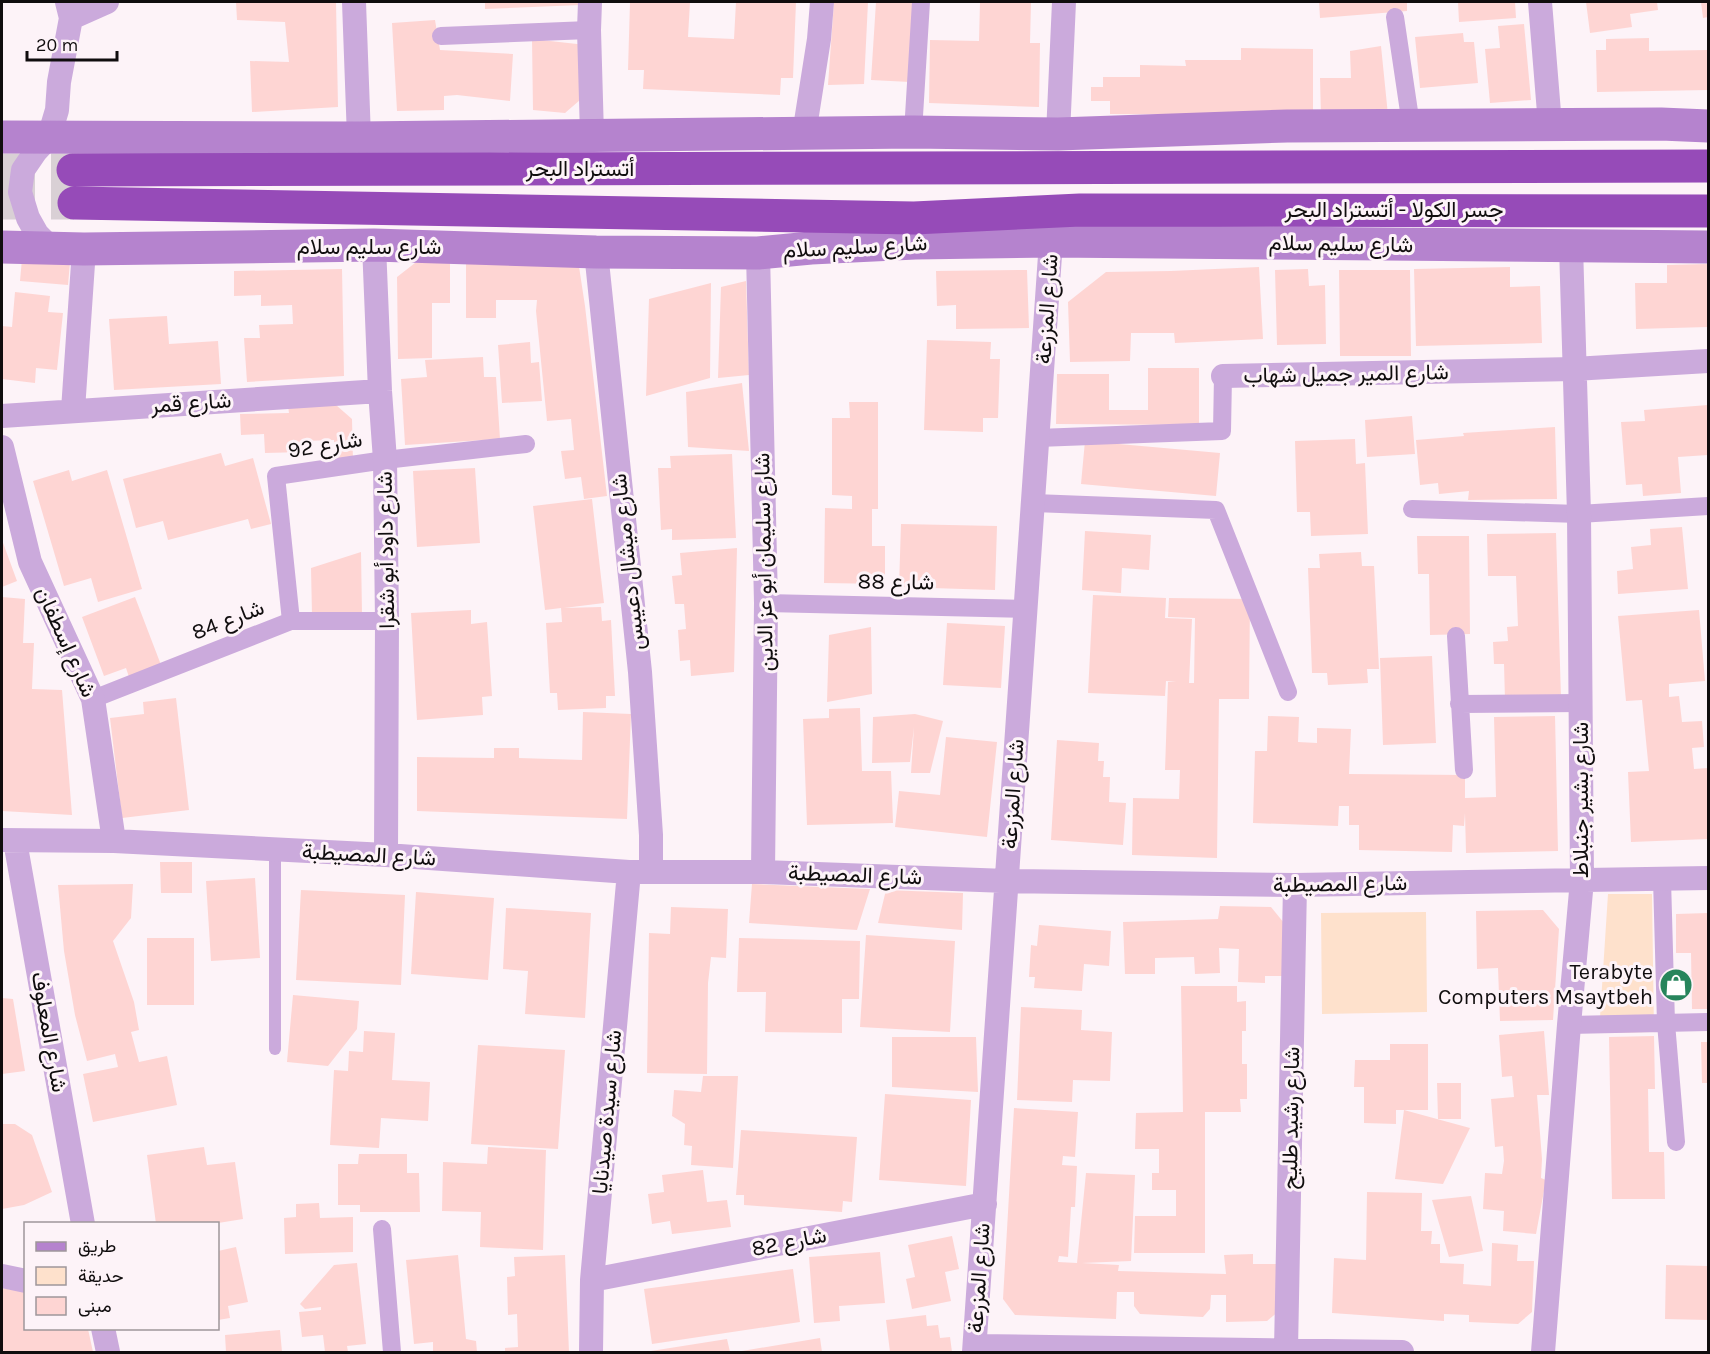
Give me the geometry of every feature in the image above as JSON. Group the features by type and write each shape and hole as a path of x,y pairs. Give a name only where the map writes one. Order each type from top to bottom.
{"highway":[{"name":"جسر الكولا - أتستراد البحر","path":"1087,168 1708,166"},
{"name":"أتستراد البحر","path":"73,170 1087,168"},
{"name":"أتستراد البحر","path":"74,203 915,230 1080,210"},
{"name":"جسر الكولا - أتستراد البحر","path":"1080,210 1708,211"}],"main road":[{"path":"1660,124 1684,133 1699,143 1708,166"},
{"path":"2,136 360,138 913,132 1058,134 1287,126 1660,124 1708,126"},
{"path":"1661,247 1678,241 1693,231 1704,217 1708,205"},
{"name":"شارع سليم سلام","path":"2,247 84,249 374,245 596,252 758,253 811,248 915,230 1051,241 1708,247"}],"street":[{"path":"52,249 37,234 28,218 20,192 21,180 26,164 49,137 57,110 69,10 107,2"},
{"path":"354,2 360,138"},
{"path":"590,2 592,135"},
{"path":"804,134 819,39 822,2"},
{"path":"913,132 921,2"},
{"path":"1058,134 1064,2"},
{"path":"1540,2 1550,125"},
{"path":"1395,17 1411,125"},
{"path":"441,36 589,30"},
{"name":"شارع المزرعة","path":"974,1349 1051,241"},
{"name":"شارع داود أبو شقرا","path":"374,245 385,460 386,855"},
{"name":"شارع بشير جنبلاط","path":"1543,1353 1582,880 1579,514 1571,246"},
{"path":"73,410 84,249"},
{"name":"شارع ميشال دعيبس","path":"596,252 640,672 651,835 640,872"},
{"name":"شارع سليمان أبو عز الدين","path":"758,253 766,603 763,872"},
{"name":"شارع المير جميل شهاب","path":"1038,438 1222,431 1222,376 1574,369 1708,361"},
{"name":"شارع قمر","path":"2,416 380,391"},
{"name":"شارع 92","path":"291,621 276,476 385,460 526,444"},
{"name":"شارع إسطفان","path":"2,447 30,562 93,699 114,841"},
{"path":"1034,503 1216,510 1288,692"},
{"path":"1412,509 1579,514 1708,506"},
{"name":"شارع 88","path":"766,603 1026,609"},
{"name":"شارع 84","path":"93,699 291,621 387,621"},
{"path":"1456,636 1464,770"},
{"path":"1459,704 1580,703"},
{"name":"شارع المصيطبة","path":"8,840 114,841 275,849 640,872 763,872 1007,881 1295,885 1708,878"},
{"name":"شارع المعلوف","path":"8,840 83,1222"},
{"name":"شارع سيدة صيدنايا","path":"591,1353 592,1280 640,872"},
{"path":"1662,879 1665,1023 1676,1142"},
{"name":"شارع رشيد طليح","path":"1286,1350 1295,885"},
{"path":"1569,1024 1708,1022"},
{"name":"شارع 82","path":"592,1280 985,1204"},
{"path":"382,1229 392,1353"},
{"path":"2,1276 24,1281"},
{"path":"103,1330 108,1353"},
{"path":"974,1349 1286,1350 1402,1353"}],"lane":[{"path":"275,849 275,1049"}],"green space":[{"path":"1608,894 1652,894 1654,1032 1599,1033"},
{"path":"1426,912 1427,1012 1322,1014 1321,913"}],"building":[{"path":"236,2 336,2 338,107 252,112 250,61 289,62 285,22 237,20"},
{"path":"485,2 581,2 581,5 485,9"},
{"path":"630,2 690,2 688,37 734,39 736,2 796,2 793,78 781,78 780,95 643,89 644,70 628,70"},
{"path":"834,2 868,2 864,84 828,85"},
{"path":"876,2 915,2 910,82 871,80"},
{"path":"980,2 1031,2 1030,43 1040,43 1039,107 929,103 930,40 979,41"},
{"path":"1319,2 1407,2 1407,11 1320,18"},
{"path":"1458,2 1515,2 1516,18 1459,22"},
{"path":"1586,2 1657,2 1658,10 1630,14 1632,27 1590,33"},
{"path":"1701,2 1708,2 1708,17 1703,18"},
{"path":"435,20 440,50 513,54 510,101 457,95 444,96 444,110 397,111 392,23"},
{"path":"1524,24 1531,100 1490,103 1485,49 1500,48 1498,26"},
{"path":"1463,33 1464,42 1474,42 1478,83 1420,88 1415,37"},
{"path":"1649,38 1649,51 1708,50 1708,90 1597,92 1596,50 1606,50 1606,39"},
{"path":"532,39 586,45 580,100 565,113 533,110"},
{"path":"1381,46 1388,115 1321,116 1320,78 1351,78 1350,51"},
{"path":"1241,48 1313,49 1313,115 1110,114 1110,101 1091,101 1091,87 1103,87 1103,77 1140,77 1140,65 1186,66 1185,60 1241,60"},
{"path":"22,259 70,262 68,285 20,281"},
{"path":"466,260 578,260 607,496 584,499 581,477 565,479 561,451 574,450 571,419 547,421 536,311 537,300 496,300 496,318 466,318"},
{"path":"450,262 450,303 432,303 432,358 398,359 397,277 415,263"},
{"path":"1708,264 1708,327 1636,329 1635,283 1667,283 1667,265"},
{"path":"1259,267 1263,339 1175,343 1174,333 1131,333 1130,361 1070,362 1068,302 1106,272"},
{"path":"1510,267 1510,287 1540,286 1542,343 1416,346 1414,269"},
{"path":"342,269 344,376 247,382 244,338 260,338 259,325 293,324 292,305 261,306 261,295 234,296 234,271"},
{"path":"1308,269 1309,286 1325,285 1326,344 1277,345 1275,270"},
{"path":"1027,270 1029,328 956,329 956,305 937,306 936,271"},
{"path":"1339,270 1410,270 1411,356 1340,356"},
{"path":"746,281 749,375 718,378 721,287"},
{"path":"711,283 710,378 646,396 649,299"},
{"path":"15,292 50,296 48,312 63,313 57,370 36,368 35,383 2,379 2,326 12,327"},
{"path":"167,316 169,344 218,341 221,384 114,390 109,319"},
{"path":"927,340 991,342 990,359 1000,359 998,418 983,418 983,432 924,430"},
{"path":"530,342 531,363 539,362 542,401 502,403 498,345"},
{"path":"483,357 484,377 496,377 500,439 405,445 401,379 427,377 425,360"},
{"path":"1148,368 1199,368 1199,425 1056,424 1057,374 1109,374 1109,410 1148,410"},
{"path":"742,383 749,451 688,447 686,392"},
{"path":"849,402 878,402 878,509 872,509 872,546 885,546 885,584 824,583 825,508 852,509 852,496 832,495 832,418 850,418"},
{"path":"336,405 352,419 353,462 334,463 334,440 304,441 304,452 265,453 264,434 241,435 240,414 289,413 288,406"},
{"path":"1708,405 1708,455 1678,457 1681,493 1643,496 1642,484 1626,485 1621,422 1645,421 1644,410"},
{"path":"1412,416 1415,454 1367,457 1365,420"},
{"path":"1555,427 1557,499 1468,500 1469,491 1439,494 1438,483 1420,485 1416,440 1464,436 1463,433"},
{"path":"1355,439 1356,464 1365,463 1368,534 1311,536 1310,512 1297,512 1295,441"},
{"path":"1085,441 1220,453 1216,496 1081,484"},
{"path":"221,453 225,466 253,458 271,524 251,529 248,519 168,540 163,521 136,528 123,479"},
{"path":"732,454 736,538 672,540 672,529 661,530 658,468 671,468 670,456"},
{"path":"475,468 480,543 417,547 413,471"},
{"path":"69,470 72,481 107,470 142,589 98,602 91,578 64,586 33,481"},
{"path":"592,499 604,603 564,608 601,607 602,621 611,620 615,696 606,696 606,708 558,710 557,693 550,693 546,623 562,622 561,608 545,610 533,506"},
{"path":"901,524 997,526 995,590 899,587"},
{"path":"1682,527 1688,589 1618,594 1617,571 1633,569 1631,547 1651,545 1650,529"},
{"path":"1085,531 1151,535 1149,570 1122,568 1121,593 1082,590"},
{"path":"1556,533 1561,698 1505,700 1504,664 1494,664 1493,642 1508,641 1507,627 1518,626 1516,576 1488,576 1487,534"},
{"path":"1417,536 1469,536 1470,634 1430,635 1429,574 1418,574"},
{"path":"2,540 17,581 2,587"},
{"path":"737,548 734,672 691,676 690,660 680,661 678,630 686,629 684,604 675,604 672,576 682,575 680,553"},
{"path":"361,552 362,614 312,615 311,568"},
{"path":"1361,552 1362,566 1374,566 1379,669 1367,669 1368,683 1328,685 1327,673 1312,673 1308,568 1320,568 1319,554"},
{"path":"1093,595 1166,598 1165,618 1192,619 1189,683 1194,683 1195,618 1168,617 1169,598 1250,599 1249,699 1219,699 1217,858 1132,855 1133,798 1179,799 1180,770 1165,770 1168,682 1176,682 1166,681 1165,696 1088,693"},
{"path":"2,597 25,599 23,643 34,643 32,689 62,690 72,815 2,811"},
{"path":"135,597 161,665 129,677 126,668 104,676 82,617"},
{"path":"471,610 471,624 487,622 492,696 482,697 483,715 417,720 411,613"},
{"path":"1699,610 1705,681 1669,684 1669,697 1679,696 1682,722 1702,721 1704,747 1692,748 1694,769 1708,768 1708,839 1631,842 1628,772 1649,771 1642,700 1626,701 1618,616"},
{"path":"947,623 1005,626 1001,688 943,685"},
{"path":"871,627 872,694 827,702 829,635"},
{"path":"1432,656 1436,743 1383,745 1380,658"},
{"path":"176,698 189,810 122,818 110,718 144,714 143,702"},
{"path":"860,708 862,771 891,771 893,823 807,825 803,719 829,718 829,709"},
{"path":"583,712 631,714 627,819 417,811 417,757 494,758 494,748 519,748 519,758 582,760"},
{"path":"915,714 943,721 930,773 911,773 914,727 910,762 872,763 873,717"},
{"path":"1268,716 1299,717 1298,742 1317,743 1317,728 1351,729 1349,774 1465,775 1465,798 1496,797 1494,717 1555,716 1558,851 1466,853 1465,813 1464,826 1453,825 1452,852 1359,850 1359,825 1349,825 1349,806 1339,806 1338,826 1253,823 1255,751 1267,751"},
{"path":"946,737 997,742 987,837 895,827 899,791 940,795"},
{"path":"1057,740 1099,743 1098,761 1104,761 1103,777 1110,777 1109,802 1126,803 1123,845 1051,840"},
{"path":"160,862 192,862 192,893 161,893"},
{"path":"255,878 260,958 211,961 206,881"},
{"path":"133,884 131,918 113,941 134,1002 139,1030 131,1032 139,1062 167,1056 177,1105 93,1122 83,1074 118,1067 115,1054 87,1061 75,1015 64,951 58,885"},
{"path":"752,884 870,889 857,930 749,923"},
{"path":"301,890 405,895 401,985 296,980"},
{"path":"886,890 963,893 962,930 878,923"},
{"path":"416,892 494,898 488,980 411,974"},
{"path":"1220,906 1271,907 1284,923 1282,976 1265,976 1265,983 1238,982 1239,949 1219,948 1220,973 1195,974 1194,957 1155,958 1155,974 1125,974 1123,922 1218,919"},
{"path":"671,907 728,909 726,958 711,957 708,983 707,1074 647,1073 649,933 670,934"},
{"path":"506,908 591,913 585,1018 525,1014 528,971 503,969"},
{"path":"1543,910 1559,929 1553,1020 1500,1021 1498,968 1477,969 1476,911"},
{"path":"1708,913 1708,1009 1692,1009 1691,953 1676,953 1676,914"},
{"path":"1039,925 1111,931 1109,966 1084,964 1082,991 1034,988 1035,977 1029,977 1031,945 1037,946"},
{"path":"866,935 955,941 950,1032 860,1027"},
{"path":"147,938 194,938 194,1005 147,1005"},
{"path":"739,938 860,941 859,999 842,999 842,1033 765,1032 766,992 737,992"},
{"path":"1181,986 1237,986 1237,1002 1246,1001 1246,1031 1242,1031 1242,1064 1247,1064 1247,1099 1240,1099 1241,1112 1205,1112 1205,1253 1134,1253 1135,1216 1176,1216 1176,1190 1152,1190 1152,1173 1159,1173 1159,1149 1135,1149 1136,1113 1183,1112"},
{"path":"293,995 359,1001 357,1029 328,1066 287,1062"},
{"path":"2,998 13,999 25,1071 2,1074"},
{"path":"1021,1007 1082,1010 1081,1030 1112,1032 1110,1081 1073,1080 1072,1102 1017,1100"},
{"path":"364,1031 395,1033 392,1080 430,1082 428,1121 381,1118 379,1148 330,1145 334,1070 348,1071 349,1051 363,1052"},
{"path":"1544,1031 1549,1095 1537,1095 1542,1159 1541,1178 1546,1180 1536,1234 1503,1231 1504,1211 1483,1209 1485,1173 1502,1174 1504,1161 1503,1146 1495,1147 1491,1099 1514,1097 1512,1076 1502,1077 1499,1035"},
{"path":"1654,1036 1655,1089 1648,1089 1649,1152 1664,1152 1665,1199 1612,1199 1609,1037"},
{"path":"892,1037 976,1037 978,1092 892,1087"},
{"path":"1701,1042 1708,1042 1708,1083 1702,1083"},
{"path":"1390,1044 1428,1044 1428,1110 1396,1110 1396,1124 1364,1123 1364,1087 1354,1087 1355,1060 1390,1060"},
{"path":"478,1045 565,1050 558,1149 471,1144"},
{"path":"703,1076 738,1076 733,1168 691,1165 692,1146 684,1145 685,1124 672,1116 674,1090 701,1092"},
{"path":"1437,1083 1461,1083 1461,1119 1438,1119"},
{"path":"885,1094 971,1100 966,1186 879,1180"},
{"path":"1014,1108 1078,1112 1075,1157 1063,1156 1062,1165 1077,1166 1075,1207 1071,1207 1068,1257 1059,1256 1058,1262 1077,1263 1086,1173 1135,1175 1131,1261 1082,1263 1119,1265 1118,1271 1226,1274 1224,1255 1253,1254 1253,1264 1278,1264 1279,1311 1267,1321 1226,1322 1226,1295 1211,1295 1210,1309 1203,1317 1140,1314 1134,1306 1134,1292 1117,1292 1116,1319 1015,1315 1003,1299"},
{"path":"1404,1110 1470,1128 1443,1184 1395,1179"},
{"path":"2,1124 15,1124 32,1135 52,1192 24,1205 2,1209"},
{"path":"741,1130 857,1137 852,1202 843,1201 842,1212 744,1205 744,1195 736,1195"},
{"path":"204,1147 207,1165 235,1162 243,1219 219,1223 156,1222 147,1155"},
{"path":"488,1147 546,1150 543,1250 480,1247 481,1212 442,1211 443,1162 487,1164"},
{"path":"359,1154 407,1154 407,1173 419,1173 420,1212 360,1212 360,1205 338,1205 338,1164 358,1164"},
{"path":"703,1170 707,1202 727,1200 731,1227 672,1234 670,1221 652,1224 648,1194 664,1192 662,1175"},
{"path":"1367,1192 1422,1193 1421,1231 1432,1231 1431,1244 1440,1244 1440,1263 1464,1264 1463,1284 1491,1286 1492,1243 1518,1245 1517,1261 1534,1261 1532,1312 1518,1324 1469,1322 1469,1315 1444,1314 1444,1321 1332,1313 1334,1258 1366,1260"},
{"path":"1471,1196 1483,1251 1449,1257 1432,1200"},
{"path":"319,1203 320,1218 353,1217 353,1252 285,1254 284,1218 296,1217 296,1204"},
{"path":"952,1236 959,1269 945,1272 951,1301 912,1309 906,1279 915,1277 908,1245"},
{"path":"236,1247 248,1302 228,1306 230,1318 219,1320 219,1251"},
{"path":"880,1252 885,1303 839,1306 840,1321 814,1323 809,1257"},
{"path":"458,1255 466,1339 476,1341 477,1352 433,1352 433,1342 414,1344 406,1260"},
{"path":"565,1255 569,1352 505,1352 505,1348 518,1347 517,1314 508,1315 507,1277 515,1276 514,1257"},
{"path":"357,1263 366,1344 347,1346 348,1352 325,1352 323,1335 302,1337 299,1312 321,1310 321,1307 305,1309 300,1304 334,1265"},
{"path":"1666,1265 1708,1266 1708,1320 1665,1319"},
{"path":"793,1269 800,1322 652,1344 644,1289"},
{"path":"2,1288 24,1292 24,1330 88,1330 93,1352 2,1352"},
{"path":"926,1315 927,1326 938,1325 940,1338 950,1337 952,1352 890,1352 886,1320"},
{"path":"280,1330 282,1352 226,1352 225,1335"},
{"path":"820,1338 822,1352 742,1352 742,1351"},
{"path":"727,1339 730,1352 651,1352 651,1351"}],"tunnel":[{"path":"2,170 73,170"},
{"path":"2,203 74,203"}],"place":[{"name":"Terabyte Computers Msaytbeh","path":"1676,985"}]}
